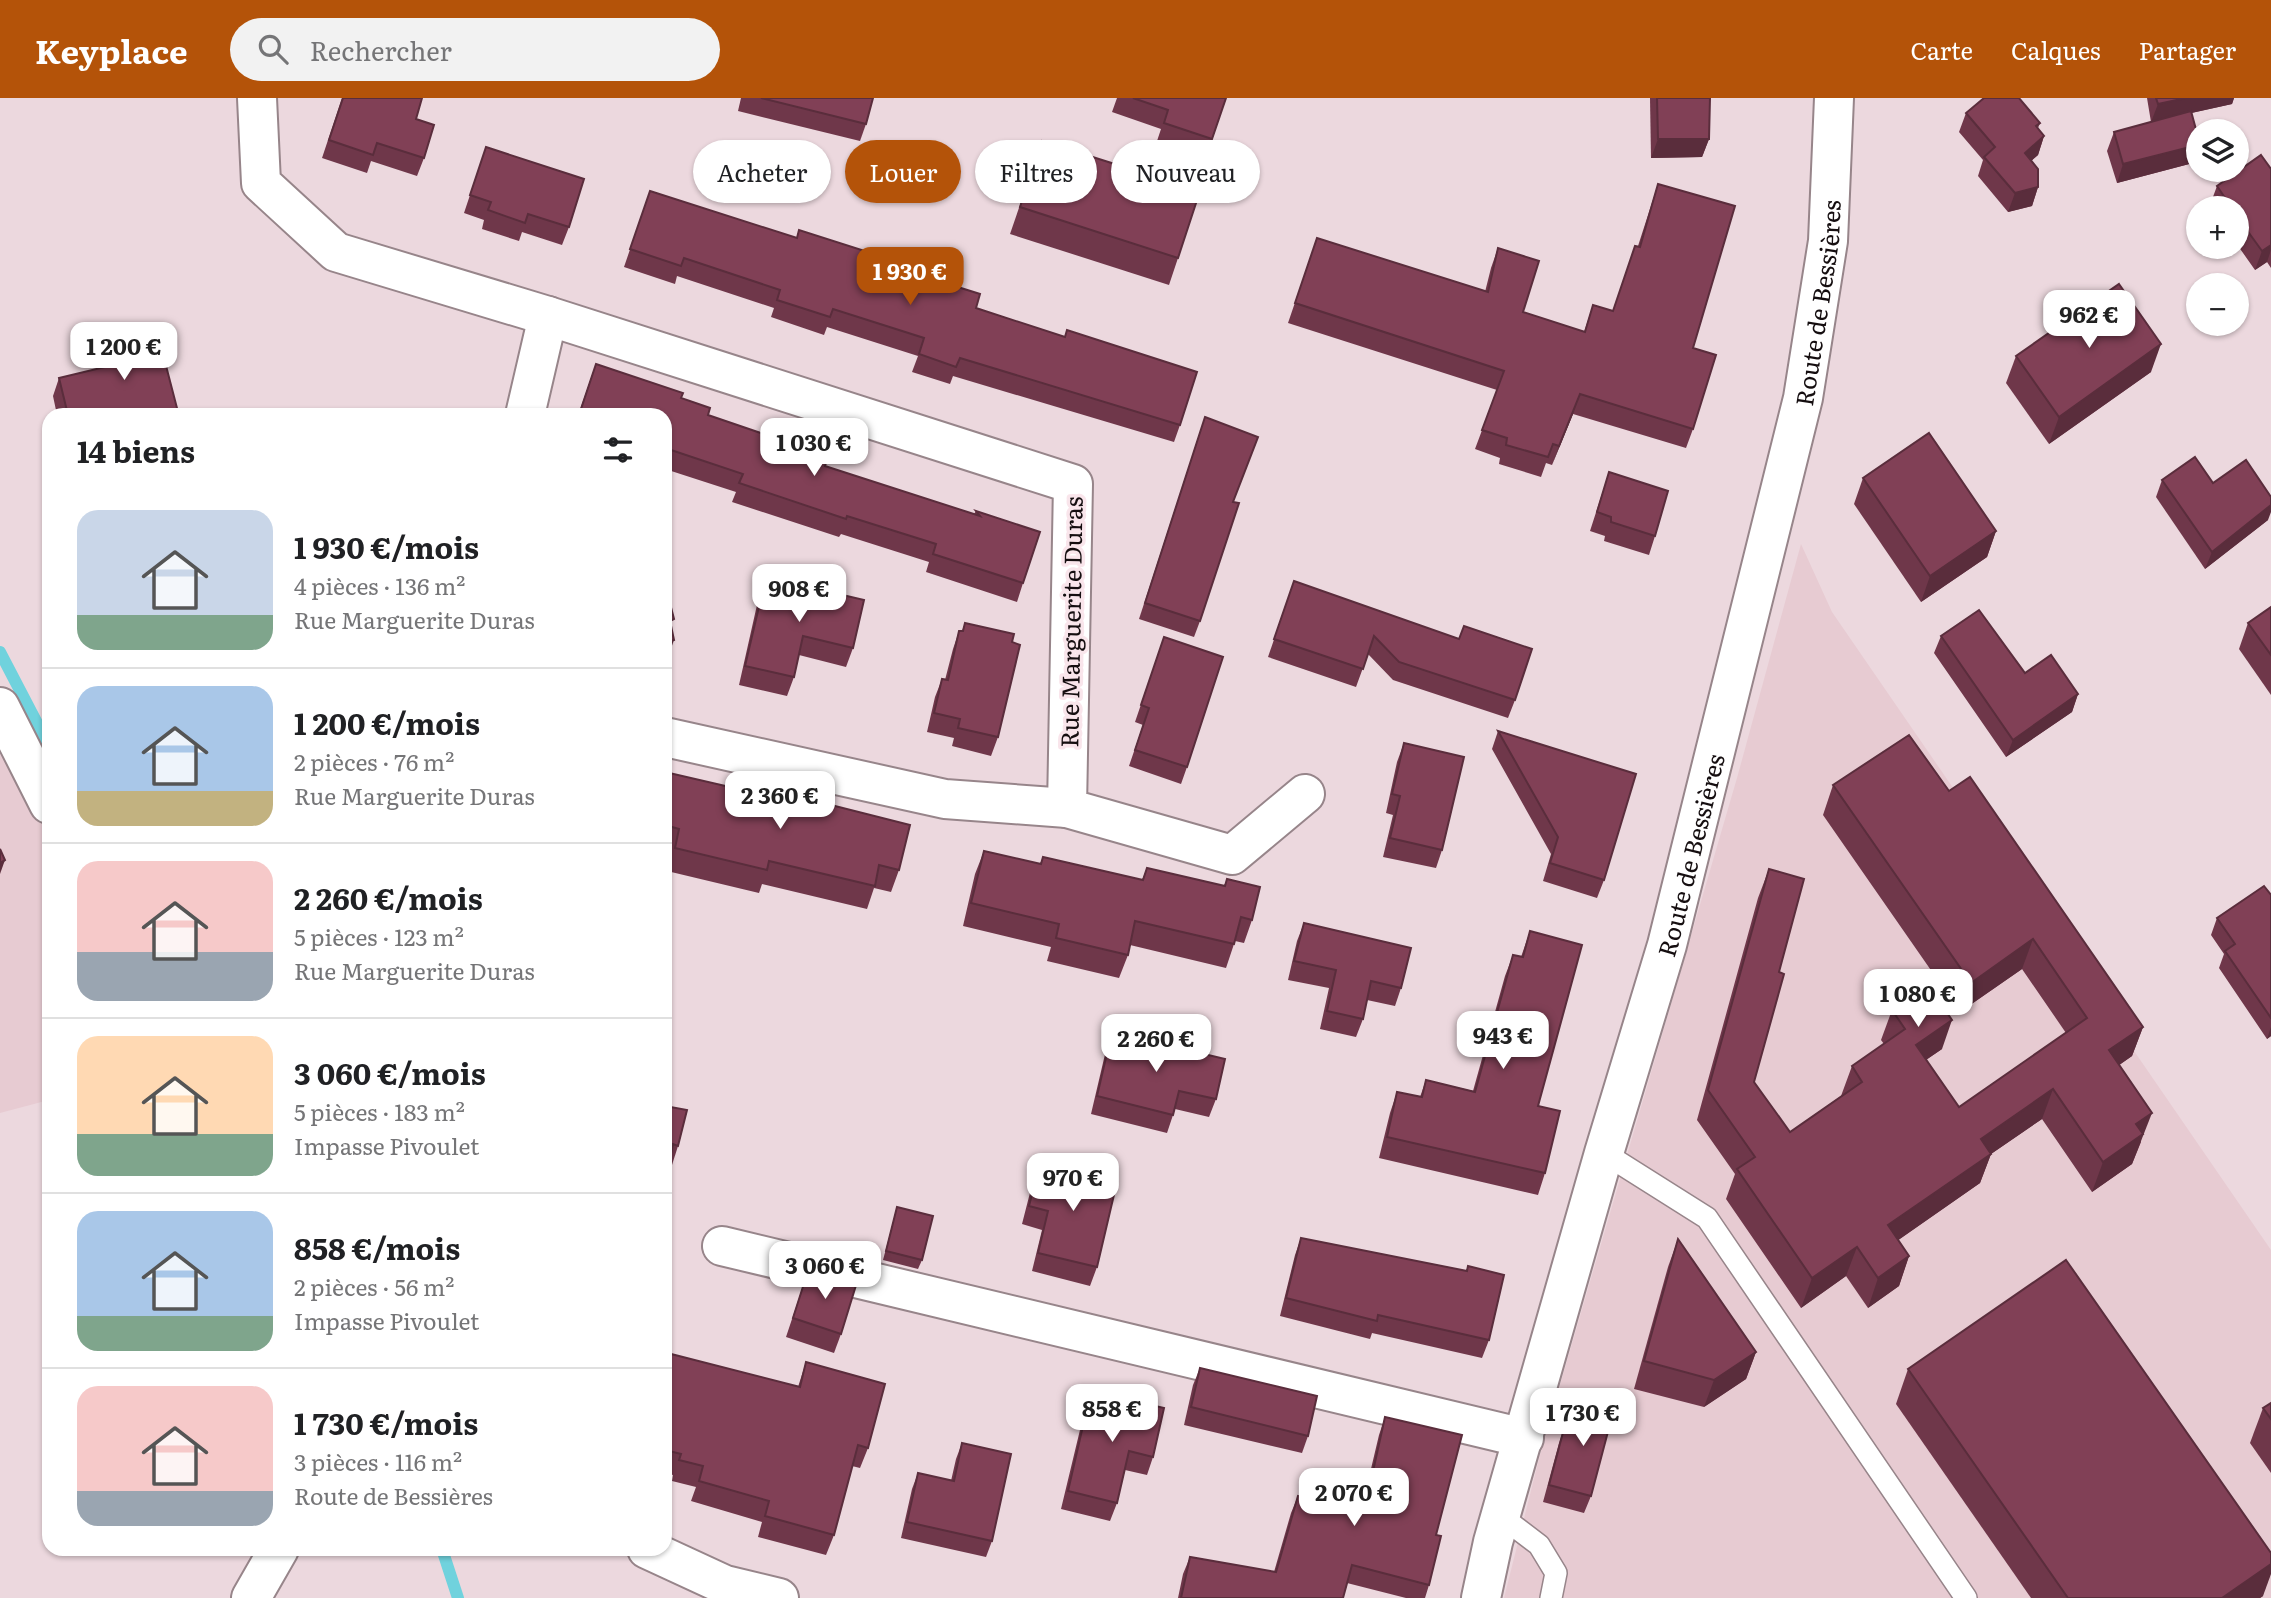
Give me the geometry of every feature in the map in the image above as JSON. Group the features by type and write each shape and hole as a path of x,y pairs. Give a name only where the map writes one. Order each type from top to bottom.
{"street":[{"name":"Rue Marguerite Duras","path":"257,98 261,183 335,252 548,316 1073,484 1067,808"},
{"name":"Route de Bessières","path":"1481,1598 1604,1153 1667,945 1803,398 1828,241 1834,98"},
{"path":"527,408 548,316"},
{"path":"0,707 42,790"},
{"path":"672,739 945,799 1067,808 1232,855 1305,794"},
{"path":"722,1246 1524,1438"},
{"path":"251,1598 275,1556"},
{"path":"662,1556 725,1585 779,1598"}],"lane":[{"path":"1604,1153 1707,1218 1966,1598"},
{"path":"1502,1517 1539,1545 1556,1573 1551,1598"}],"shaded area":[{"path":"1801,544 1832,612 2271,1250 2271,1598 1504,1598 1543,1443 1737,778"},
{"path":"0,725 42,795 42,1102 0,1113"}],"building":[{"path":"343,98 422,98 416,119 434,125 424,158 377,143 373,155 329,140"},
{"path":"761,98 873,98 866,124"},
{"path":"1133,98 1226,98 1212,139 1164,123 1168,110"},
{"path":"1657,98 1710,98 1709,139 1658,139"},
{"path":"1984,98 2019,98 2040,123 2036,126 2044,136 2025,153 2038,169 2038,187 2015,193 1984,157 1995,147 1966,113"},
{"path":"2156,98 2186,98 2158,104"},
{"path":"2191,111 2193,119 2186,119 2186,148 2123,164 2114,132"},
{"path":"486,147 584,179 569,227 528,214 525,223 488,210 491,202 470,195"},
{"path":"2261,155 2271,169 2271,245 2262,251 2249,233 2249,196 2224,196 2217,186 2223,182 2249,182 2249,163"},
{"path":"1097,158 1111,163 1111,203 1196,203 1178,258 1020,207 1021,203 1097,203"},
{"path":"1658,184 1735,206 1693,348 1716,355 1693,429 1580,394 1559,446 1553,444 1548,457 1506,445 1507,438 1482,430 1504,371 1295,303 1317,238 1488,292 1498,248 1539,261 1523,312 1585,332 1593,305 1613,311 1635,246 1640,247"},
{"path":"650,191 797,238 799,230 896,261 894,267 980,294 976,308 1065,337 1067,330 1197,372 1180,425 960,358 956,367 919,354 924,338 833,309 830,317 777,300 780,290 684,258 681,266 630,249"},
{"path":"2119,284 2161,344 2059,417 2016,356"},
{"path":"157,331 177,408 66,408 59,378 109,366 104,344"},
{"path":"596,364 683,393 681,398 710,408 708,415 799,446 796,453 826,463 825,466 980,516 976,511 1040,532 1023,583 933,554 936,544 847,516 846,519 739,483 743,474 672,450 672,408 581,408"},
{"path":"1205,417 1258,437 1233,502 1239,503 1200,621 1145,603"},
{"path":"1929,433 1996,531 1930,576 1863,478"},
{"path":"2195,457 2213,483 2246,460 2271,497 2271,505 2212,552 2162,480"},
{"path":"1609,472 1668,491 1655,536 1611,522 1611,517 1597,512"},
{"path":"766,577 864,600 853,648 803,636 794,677 745,666"},
{"path":"1294,581 1459,639 1464,626 1532,649 1515,700 1399,662 1374,636 1363,669 1274,639"},
{"path":"2271,607 2271,655 2248,623"},
{"path":"1979,610 2025,673 2051,655 2078,694 2013,740 1941,636"},
{"path":"965,623 1014,634 1012,642 1020,645 998,737 958,728 960,719 934,713 942,679 948,680 959,631 963,631"},
{"path":"1164,637 1223,657 1187,767 1135,750 1149,708 1141,705"},
{"path":"1498,731 1636,774 1604,880 1550,863 1558,837"},
{"path":"1909,735 1949,791 1970,777 2143,1027 2109,1050 2152,1113 2136,1124 2143,1134 2103,1162 2053,1089 1981,1139 1991,1154 1888,1225 1909,1256 1878,1278 1857,1247 1812,1278 1737,1169 1755,1157 1708,1090 1769,869 1804,879 1779,972 1784,974 1754,1082 1790,1132 1862,1082 1852,1066 1905,1029 1892,1010 1928,985 1952,1020 1916,1045 1959,1107 2087,1018 2033,939 1971,983 1833,785"},
{"path":"1404,743 1464,757 1442,850 1390,838 1400,796 1392,794"},
{"path":"672,774 734,788 734,785 830,810 831,805 910,825 899,870 879,865 875,886 769,861 767,870 675,848 679,829 672,827"},
{"path":"0,849 5,860 0,863"},
{"path":"984,851 1041,864 1043,857 1143,880 1147,868 1225,886 1227,879 1260,887 1252,920 1241,917 1234,944 1135,921 1128,955 1056,938 1059,924 971,903"},
{"path":"2264,886 2271,895 2271,1018 2225,951 2235,944 2217,918"},
{"path":"1304,923 1411,948 1401,988 1371,981 1363,1019 1327,1011 1336,970 1294,961"},
{"path":"1530,931 1582,945 1538,1106 1560,1111 1545,1173 1387,1137 1397,1092 1422,1097 1426,1080 1475,1092 1513,955 1523,957"},
{"path":"1112,1032 1225,1059 1216,1099 1179,1091 1173,1115 1097,1096"},
{"path":"672,1107 687,1110 678,1146 673,1144 672,1149"},
{"path":"1040,1162 1117,1182 1097,1267 1038,1253 1048,1211 1029,1206"},
{"path":"897,1207 933,1216 922,1260 886,1251"},
{"path":"1301,1238 1467,1271 1468,1266 1504,1275 1489,1340 1378,1315 1377,1321 1286,1298"},
{"path":"1678,1239 1756,1352 1714,1380 1644,1361"},
{"path":"2066,1260 2271,1553 2271,1564 2222,1598 2068,1598 1908,1369"},
{"path":"808,1271 857,1282 841,1334 793,1318"},
{"path":"672,1354 800,1387 806,1362 885,1384 868,1448 858,1445 834,1535 765,1516 769,1501 699,1481 703,1466 679,1460 681,1454 672,1452"},
{"path":"1200,1368 1317,1396 1308,1436 1191,1407"},
{"path":"1091,1391 1164,1408 1153,1457 1129,1451 1117,1503 1068,1491"},
{"path":"1583,1396 1615,1405 1591,1496 1549,1485 1565,1425 1574,1427"},
{"path":"2271,1403 2271,1419 2263,1408"},
{"path":"1385,1417 1462,1435 1436,1535 1441,1536 1429,1585 1352,1565 1343,1598 1181,1598 1190,1557 1276,1572 1298,1496 1364,1512"},
{"path":"962,1443 1011,1454 992,1541 907,1522 918,1473 954,1481"}],"waterway":[{"path":"0,652 42,733"},
{"path":"444,1556 458,1598"}]}
